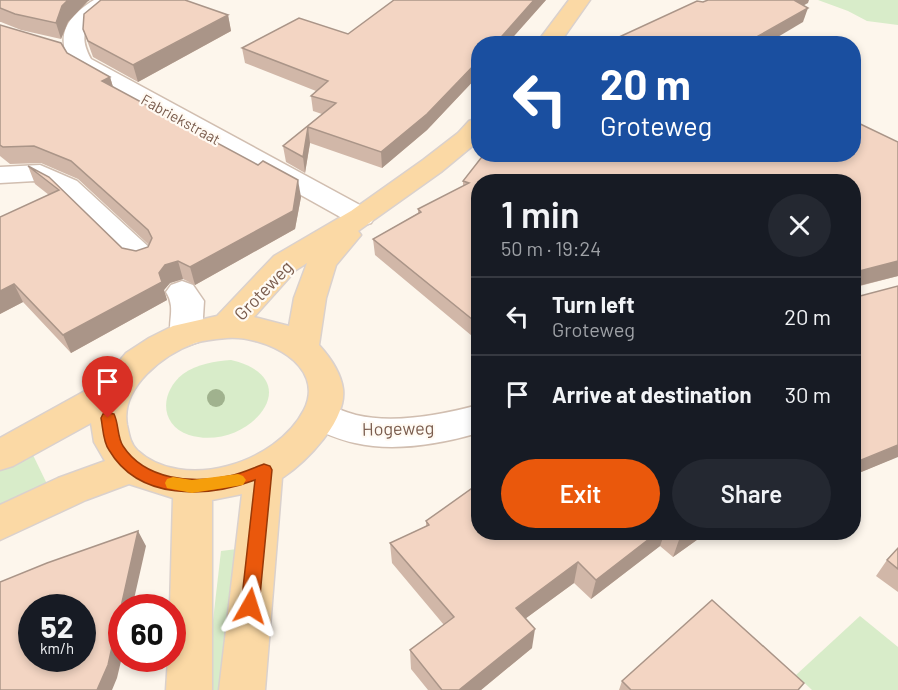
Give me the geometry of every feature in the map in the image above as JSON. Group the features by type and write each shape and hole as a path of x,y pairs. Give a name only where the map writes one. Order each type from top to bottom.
{"main road":[{"path":"553,36 580,0"},
{"name":"Groteweg","path":"226,327 285,263 362,217 441,159 471,134"},
{"name":"Groteweg","path":"302,347 310,298 322,262 362,217"},
{"name":"Groteweg","path":"0,455 117,388 138,362 166,343 186,334 226,327 257,328 280,334 302,347 320,367 326,388 320,416 302,442 264,470 230,483 192,487 157,481 132,467 114,447 108,418 117,388"},
{"path":"0,523 72,489 132,467"},
{"path":"242,690 264,470"},
{"path":"189,690 192,487"}],"street":[{"name":"Fabriekstraat","path":"109,0 91,10 78,25 65,50 88,68 362,217"},
{"path":"0,175 40,173 68,187 141,257"},
{"path":"182,292 188,300 186,334"},
{"name":"Hogeweg","path":"320,416 355,429 369,430 432,429 471,421"}],"green space":[{"path":"818,0 898,0 898,25 867,21"},
{"path":"231,360 255,369 267,382 269,397 262,411 249,424 231,434 211,438 189,435 179,430 172,424 166,408 170,390 175,381 200,365"},
{"path":"32,453 47,484 0,507 0,470"},
{"path":"237,549 226,690 205,690 221,551"},
{"path":"860,616 898,647 898,690 812,690 796,675"}],"building":[{"path":"0,0 68,0 62,6 56,23 15,14 0,8"},
{"path":"101,0 185,0 228,15 133,65 88,41 83,29 84,14"},
{"path":"394,0 534,0 502,36 471,36 471,68 427,114 381,152 308,127 303,157 283,146 336,103 311,96 328,81 242,48 299,18 348,34"},
{"path":"708,0 794,0 808,8 758,36 621,36 697,1"},
{"path":"0,25 61,43 67,53 110,77 102,81 258,165 263,161 298,180 293,211 190,267 178,261 165,265 159,273 162,282 63,335 14,284 0,291 0,217 59,190 28,166 49,177 122,248 136,251 148,247 152,238 148,230 71,161 34,146 3,147 0,145"},
{"path":"861,124 898,142 898,261 861,270 861,174 471,174 471,318 373,239 421,212 418,209 469,183 463,181 478,162 861,162"},
{"path":"898,286 898,445 861,460 861,296"},
{"path":"471,489 471,540 648,540 596,580 578,562 516,608 535,629 459,690 442,690 410,650 454,617 390,543 429,525 426,521"},
{"path":"138,531 124,594 108,594 108,665 97,690 0,690 0,582"},
{"path":"898,548 898,569 887,560"},
{"path":"712,600 804,683 798,690 631,690 622,681"}],"slow traffic":[{"path":"173,483 192,487 238,480"}],"route":[{"path":"108,418 114,447 132,467 157,481 192,487 230,483 264,470 250,606"}]}
